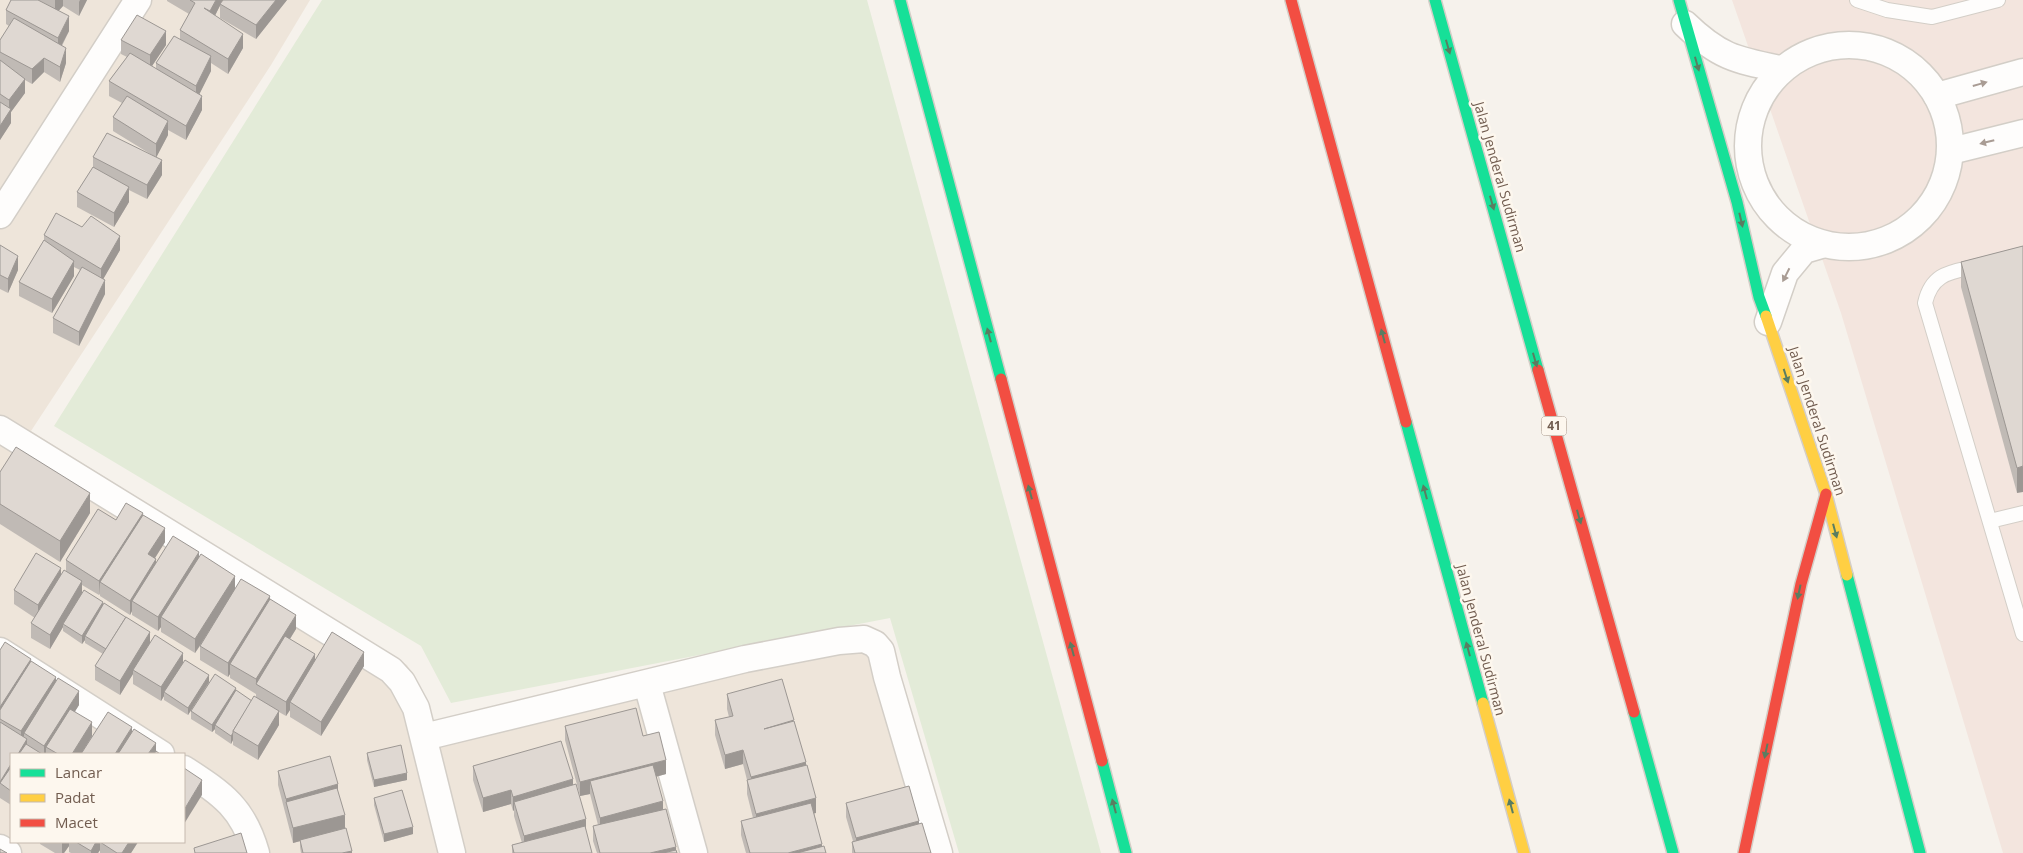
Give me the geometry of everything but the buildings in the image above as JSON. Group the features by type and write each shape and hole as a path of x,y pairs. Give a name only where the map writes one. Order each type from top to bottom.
{"main road":[{"path":"900,0 1126,853"},
{"name":"Jalan Jenderal Sudirman","path":"1291,0 1524,853"},
{"name":"Jalan Jenderal Sudirman","path":"1435,0 1673,853"},
{"name":"Jalan Jenderal Sudirman","path":"1682,12 1737,202 1759,297 1826,494 1920,853"},
{"path":"1744,853 1801,584 1826,494"}],"street":[{"path":"0,215 138,0"},
{"path":"1682,12 1702,40 1724,54 1745,62 1780,69"},
{"path":"1768,322 1785,274 1804,250 1821,245 1870,245 1901,234 1926,213 1943,184 1951,151 1947,117 1937,96 1932,87 1908,62 1876,48 1843,44 1809,51 1780,69 1759,96 1748,127 1748,160 1758,192 1778,218 1805,237 1821,245"},
{"path":"1937,96 2023,72"},
{"path":"1951,151 2023,133"},
{"path":"0,429 391,670 409,692 416,708 452,853"},
{"path":"424,736 745,659 839,640 870,640 881,651 939,853"},
{"path":"0,650 160,753"},
{"path":"647,684 694,853"},
{"path":"185,770 217,790 237,811 250,831 256,853"},
{"path":"0,848 8,853"}],"lane":[{"path":"1857,0 1887,10 1932,17 1998,0"},
{"path":"1988,264 1944,274 1935,280 1928,290 1925,303 2023,634"},
{"path":"1990,521 2023,514"}],"shaded area":[{"path":"0,0 310,0 271,65 31,431 407,665 425,697 432,722 864,631 888,638 952,853 0,853"},
{"path":"1732,0 2023,0 2023,853 2003,853 1841,313"}],"green space":[{"path":"322,0 867,0 1101,853 959,853 890,618 451,703 421,646 54,426"}],"traffic: fast":[{"path":"900,0 1001,379"},
{"path":"1435,0 1538,370"},
{"path":"1679,0 1737,202 1759,297 1766,316"},
{"path":"1406,422 1483,703"},
{"path":"1847,575 1920,853"},
{"path":"1634,712 1673,853"},
{"path":"1102,761 1126,853"}],"traffic: slow":[{"path":"1766,316 1826,494 1847,575"},
{"path":"1483,703 1524,853"}],"traffic: jam":[{"path":"1291,0 1406,422"},
{"path":"1538,370 1634,712"},
{"path":"1001,379 1102,761"},
{"path":"1744,853 1801,584 1826,494"}]}
